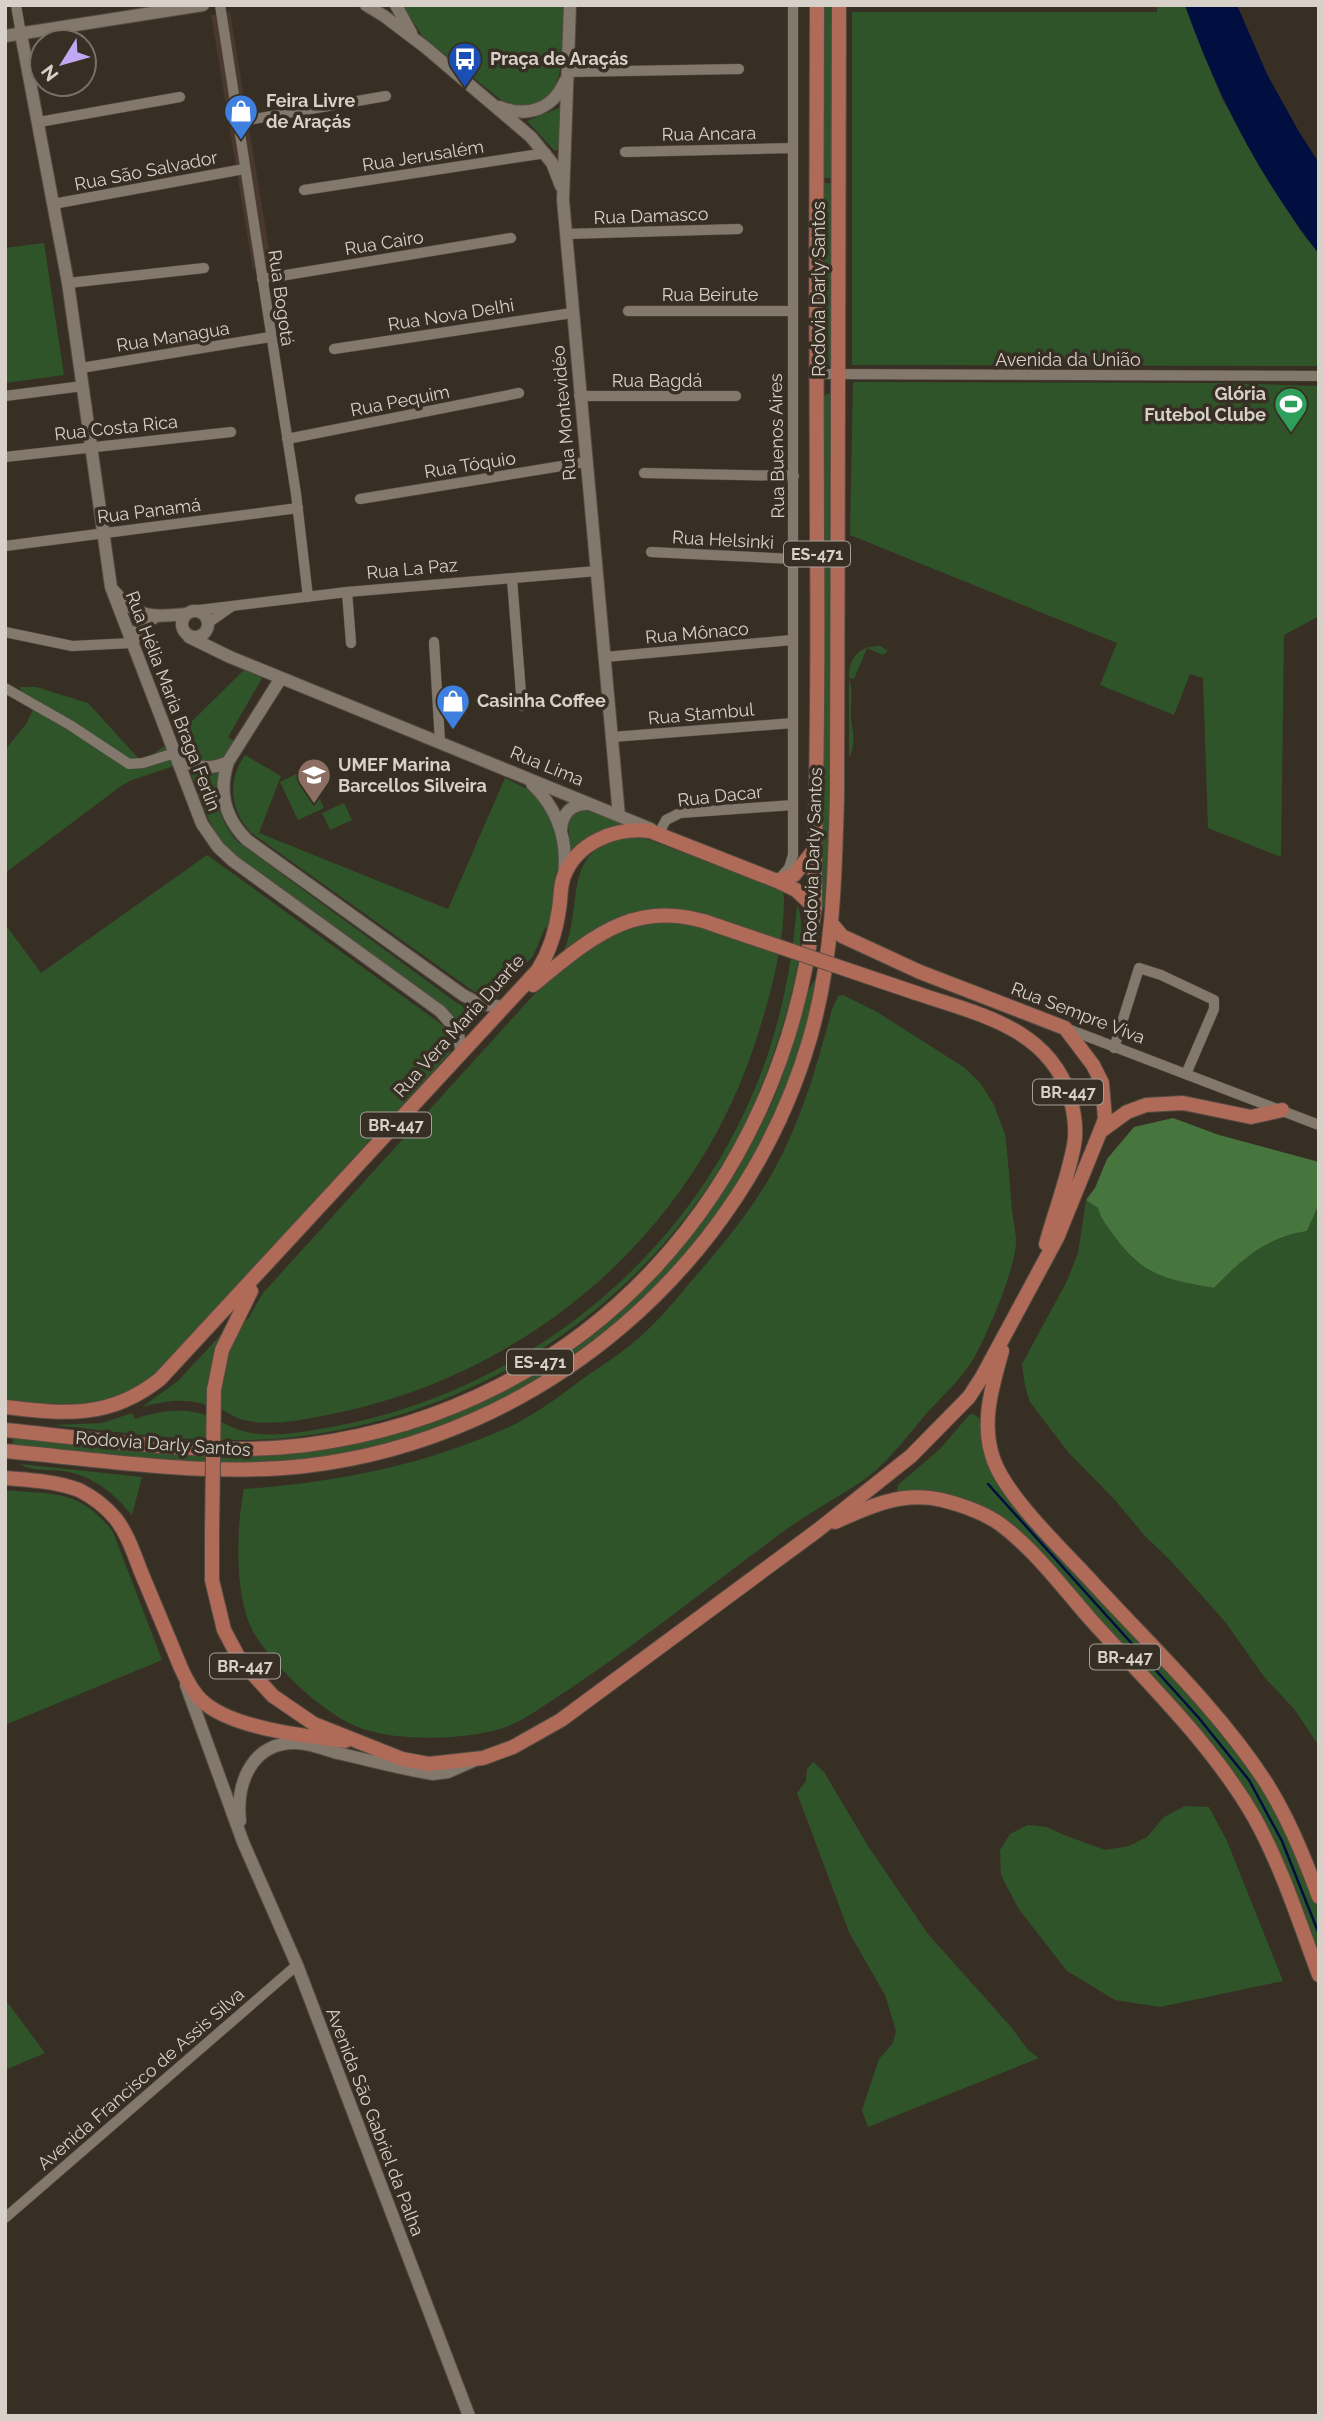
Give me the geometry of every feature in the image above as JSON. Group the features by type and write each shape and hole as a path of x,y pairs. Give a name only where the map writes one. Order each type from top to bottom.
{"main road":[{"name":"Rodovia Darly Santos","path":"5,1430 212,1449 259,1449 352,1437 419,1419 484,1393 545,1359 601,1318 653,1271 698,1217 736,1159 767,1097 791,1031 802,986 815,908 818,733 817,5"},
{"name":"Rodovia Darly Santos","path":"5,1451 212,1469 260,1469 320,1464 379,1452 448,1430 493,1411 556,1376 614,1334 659,1294 699,1249 741,1190 776,1127 803,1060 822,990 832,924 837,796 839,5"},
{"name":"Rua Vera Maria Duarte","path":"288,1242 538,970 555,932 564,877 580,853 604,836 631,830 659,833"},
{"name":"Rua Lima","path":"659,833 796,890 815,908"},
{"path":"774,880 794,875 814,849"},
{"name":"BR-447","path":"504,1007 586,942 617,924 640,917 666,915 692,918 718,926 1012,1027 1042,1050 1063,1081 1074,1118 1075,1144 1038,1276"},
{"name":"Rua Sempre Viva","path":"832,924 842,936 908,967 1065,1028"},
{"name":"BR-447","path":"288,1242 256,1284 228,1335 214,1390 212,1580 224,1630 240,1660 273,1696 301,1717 361,1744 416,1763 480,1758 513,1747 561,1720 818,1530 911,1456 969,1397 1007,1333 1057,1238 1105,1119 1102,1083 1093,1065 1065,1028"},
{"path":"1100,1132 1126,1112 1146,1105 1183,1103 1251,1117 1282,1110"},
{"path":"5,1407 77,1413 105,1409 140,1393 160,1379 288,1242"},
{"name":"BR-447","path":"1007,1333 987,1415 990,1446 1000,1474 1031,1514 1188,1686 1247,1756 1282,1810 1319,1897"},
{"name":"BR-447","path":"5,1478 76,1489 101,1503 115,1517 130,1543 176,1657 198,1697 218,1712 297,1735 361,1744"},
{"name":"BR-447","path":"818,1530 884,1501 922,1497 981,1513 1018,1539 1166,1703 1226,1774 1251,1812 1270,1849 1319,1975"}],"street":[{"path":"16,5 21,34"},
{"path":"5,36 203,5"},
{"name":"Rua Bogotá","path":"220,5 298,508 308,597"},
{"path":"366,5 425,47 491,101 546,153 556,172 563,200"},
{"path":"396,5 411,33 425,47"},
{"name":"Rua Montevidéo","path":"570,5 563,200 619,816"},
{"name":"Rua Buenos Aires","path":"774,880 786,872 793,860 793,5"},
{"name":"Rua Hélia Maria Braga Ferlin","path":"21,34 68,283 111,587 202,824 218,847 233,861 440,1011 457,1030 463,1052"},
{"path":"491,101 516,111 539,109 557,96 568,72 738,69"},
{"path":"237,122 386,96"},
{"path":"39,122 180,97"},
{"name":"Rua Ancara","path":"625,152 793,148"},
{"name":"Rua Jerusalém","path":"304,190 546,153"},
{"name":"Rua São Salvador","path":"53,204 244,169"},
{"name":"Rua Damasco","path":"566,234 738,229"},
{"name":"Rua Cairo","path":"262,279 511,238"},
{"path":"68,283 204,268"},
{"name":"Rua Beirute","path":"628,311 792,311"},
{"name":"Rua Nova Delhi","path":"334,349 572,313"},
{"name":"Rua Managua","path":"81,368 270,337"},
{"name":"Avenida da União","path":"817,374 1319,376"},
{"path":"5,396 83,386"},
{"name":"Rua Pequim","path":"286,439 519,393"},
{"name":"Rua Bagdá","path":"579,396 736,396"},
{"name":"Rua Costa Rica","path":"5,457 231,432"},
{"name":"Rua Tóquio","path":"360,499 586,462"},
{"path":"644,472 794,476"},
{"name":"Rua Panamá","path":"5,546 298,508"},
{"name":"Rua Helsinki","path":"651,552 793,559"},
{"name":"Rua La Paz","path":"111,587 130,608 139,613 156,616 347,592 597,571"},
{"path":"512,579 522,706"},
{"path":"347,592 351,643"},
{"name":"Rua La Paz","path":"208,625 231,607"},
{"path":"189,612 202,613 208,625 201,637 186,633 181,623 189,612"},
{"path":"5,632 72,646 132,643 139,628 156,616"},
{"name":"Rua La Paz","path":"156,616 186,633"},
{"name":"Rua Lima","path":"208,625 212,638 230,657"},
{"name":"Rua Lima","path":"186,633 230,657 659,833"},
{"name":"Rua Mônaco","path":"605,657 792,640"},
{"path":"434,642 440,742"},
{"path":"5,688 71,725 129,764 143,763 175,753 197,766 216,767 228,762 281,678"},
{"name":"Rua Stambul","path":"612,737 793,723"},
{"name":"Rua Hélia Maria Braga Ferlin","path":"228,762 223,780 226,807 234,825 247,840 463,995 480,1004 504,1007"},
{"name":"Rua Vera Maria Duarte","path":"526,780 548,802 561,831 565,854 564,877"},
{"path":"561,831 562,820 569,810 578,804 590,804"},
{"name":"Rua Dacar","path":"659,833 666,820 680,813 793,805"},
{"path":"1114,1048 1139,968 1161,975 1211,997 1215,1004 1186,1074"},
{"name":"Rua Sempre Viva","path":"1065,1028 1319,1125"},
{"name":"Avenida São Gabriel da Palha","path":"176,1657 243,1842 297,1965 469,2416"},
{"name":"Avenida São Gabriel da Palha","path":"243,1842 239,1809 244,1777 258,1757 278,1746 302,1744 433,1774 448,1772 480,1758"},
{"name":"Avenida Francisco de Assis Silva","path":"5,2218 297,1965"}],"shaded area":[{"path":"1185,5 1237,5 1267,74 1319,163 1319,254 1278,196 1242,135 1211,71"},
{"name":"Feira Livre de Araçás","path":"230,12 272,267 253,270 211,15"}],"green space":[{"path":"403,5 564,5 562,61 551,93 540,102 523,105 501,100 422,36"},
{"path":"824,5 834,5 833,178 823,178"},
{"path":"1157,5 1185,5 1222,99 1299,229 1319,254 1319,366 852,365 852,12 1157,12"},
{"path":"561,107 559,149 555,151 527,121"},
{"path":"823,183 833,183 832,369 828,364 828,328 823,316"},
{"path":"44,243 64,375 5,383 5,248"},
{"path":"853,382 1219,383 1319,386 1319,616 1284,635 1281,857 1208,828 1203,678 1190,674 1174,715 1100,685 1117,643 850,535"},
{"path":"830,393 827,910 819,904 822,397"},
{"path":"879,645 888,651 883,655 867,648"},
{"path":"867,648 854,679 849,678 850,666 855,656"},
{"path":"244,670 262,678 228,737 235,742 221,758 213,761 205,762 189,755 178,737 180,733"},
{"path":"849,678 854,740 849,758"},
{"path":"19,687 36,687 88,703 139,759 144,760 165,746 174,766 121,786 5,873 5,750 26,724 33,710"},
{"path":"245,755 281,776 259,833 448,909 505,778 531,791 550,813 560,849 552,928 545,928 533,956 496,998 476,993 250,832 238,814 233,794 235,774"},
{"path":"306,769 324,808 298,820 280,782"},
{"path":"192,772 219,772 219,810 238,842 457,1003 481,1015 465,1032 450,1011 234,854 213,827"},
{"path":"344,803 352,820 330,830 322,813"},
{"path":"584,808 618,821 621,825 571,854 568,823 570,816"},
{"path":"628,836 647,839 783,891 784,899 782,933 772,984 758,1034 730,1106 693,1173 647,1233 594,1286 534,1331 468,1368 397,1397 322,1416 273,1423 243,1420 213,1407 192,1402 164,1402 142,1407 178,1381 228,1327 248,1319 263,1293 539,989 555,968 567,943 579,877 585,863 608,842"},
{"path":"207,855 444,1026 452,1039 450,1053 164,1365 147,1379 114,1398 89,1403 5,1399 5,924 41,973"},
{"path":"797,904 801,920 801,941 792,990 765,1077 731,1149 687,1215 635,1274 576,1325 509,1368 438,1401 363,1425 284,1438 226,1440 53,1425 102,1423 132,1413 135,1419 162,1412 181,1411 199,1413 237,1429 257,1434 286,1434 326,1428 395,1412 461,1387 524,1354 582,1314 635,1268 681,1215 721,1157 753,1093 777,1024 792,953"},
{"path":"816,979 802,1043 790,1081 755,1155 711,1222 659,1283 600,1337 534,1382 463,1418 387,1444 307,1460 197,1463 12,1446 14,1436 306,1451 379,1436 449,1413 515,1382 576,1344 632,1299 683,1247 726,1187 763,1122 775,1097 793,1045 803,1004"},
{"path":"843,995 877,1012 965,1068 981,1084 994,1105 1005,1134 1016,1238 1015,1254 994,1316 970,1364 895,1451 869,1476 787,1529 618,1655 525,1718 496,1730 465,1736 430,1738 378,1733 348,1723 333,1714 287,1675 263,1646 247,1618 238,1562 239,1523 244,1489 375,1471 469,1443 532,1415 636,1340 652,1326 722,1246 773,1172 808,1092 832,1009 838,996"},
{"path":"1173,1118 1219,1135 1319,1162 1319,1204 1307,1231 1266,1244 1234,1268 1214,1288 1171,1279 1136,1261 1107,1227 1098,1208 1086,1200 1095,1188 1107,1159 1134,1127"},
{"path":"1086,1200 1098,1208 1105,1223 1126,1250 1147,1269 1170,1279 1214,1288 1255,1251 1278,1239 1307,1231 1319,1204 1319,1746 1295,1710 1265,1678 1226,1623 1068,1452 1030,1402 1022,1364 1067,1281 1078,1253"},
{"path":"973,1414 979,1418 990,1469 1017,1508 1215,1725 1260,1784 1292,1844 1319,1911 1319,1958 1248,1794 1202,1734 1009,1524 897,1491 898,1485 940,1449 969,1415"},
{"path":"20,1464 142,1477 132,1515 110,1492 83,1476 63,1471 40,1470"},
{"path":"5,1490 65,1497 78,1501 101,1518 113,1532 162,1660 5,1725"},
{"path":"813,1762 824,1772 868,1846 928,1934 1011,2027 1028,2050 1039,2058 868,2127 862,2110 879,2059 893,2043 896,2031 885,1995 849,1932 797,1793 806,1781 807,1769"},
{"path":"1185,1806 1209,1807 1227,1841 1283,1981 1160,2007 1115,2000 1067,1971 1018,1908 1001,1875 1000,1850 1010,1834 1028,1825 1047,1827 1105,1850 1129,1846 1147,1837 1164,1817"},
{"path":"5,1999 45,2053 5,2070"}],"waterway":[{"path":"988,1484 1198,1717 1249,1780 1282,1841 1319,1934"}],"place":[{"name":"Praça de Araçás","path":"465,89"},
{"name":"Feira Livre de Araçás","path":"241,141"},
{"name":"Glória Futebol Clube","path":"1291,434"},
{"name":"Casinha Coffee","path":"453,731"},
{"name":"UMEF Marina Barcellos Silveira","path":"314,805"}]}
